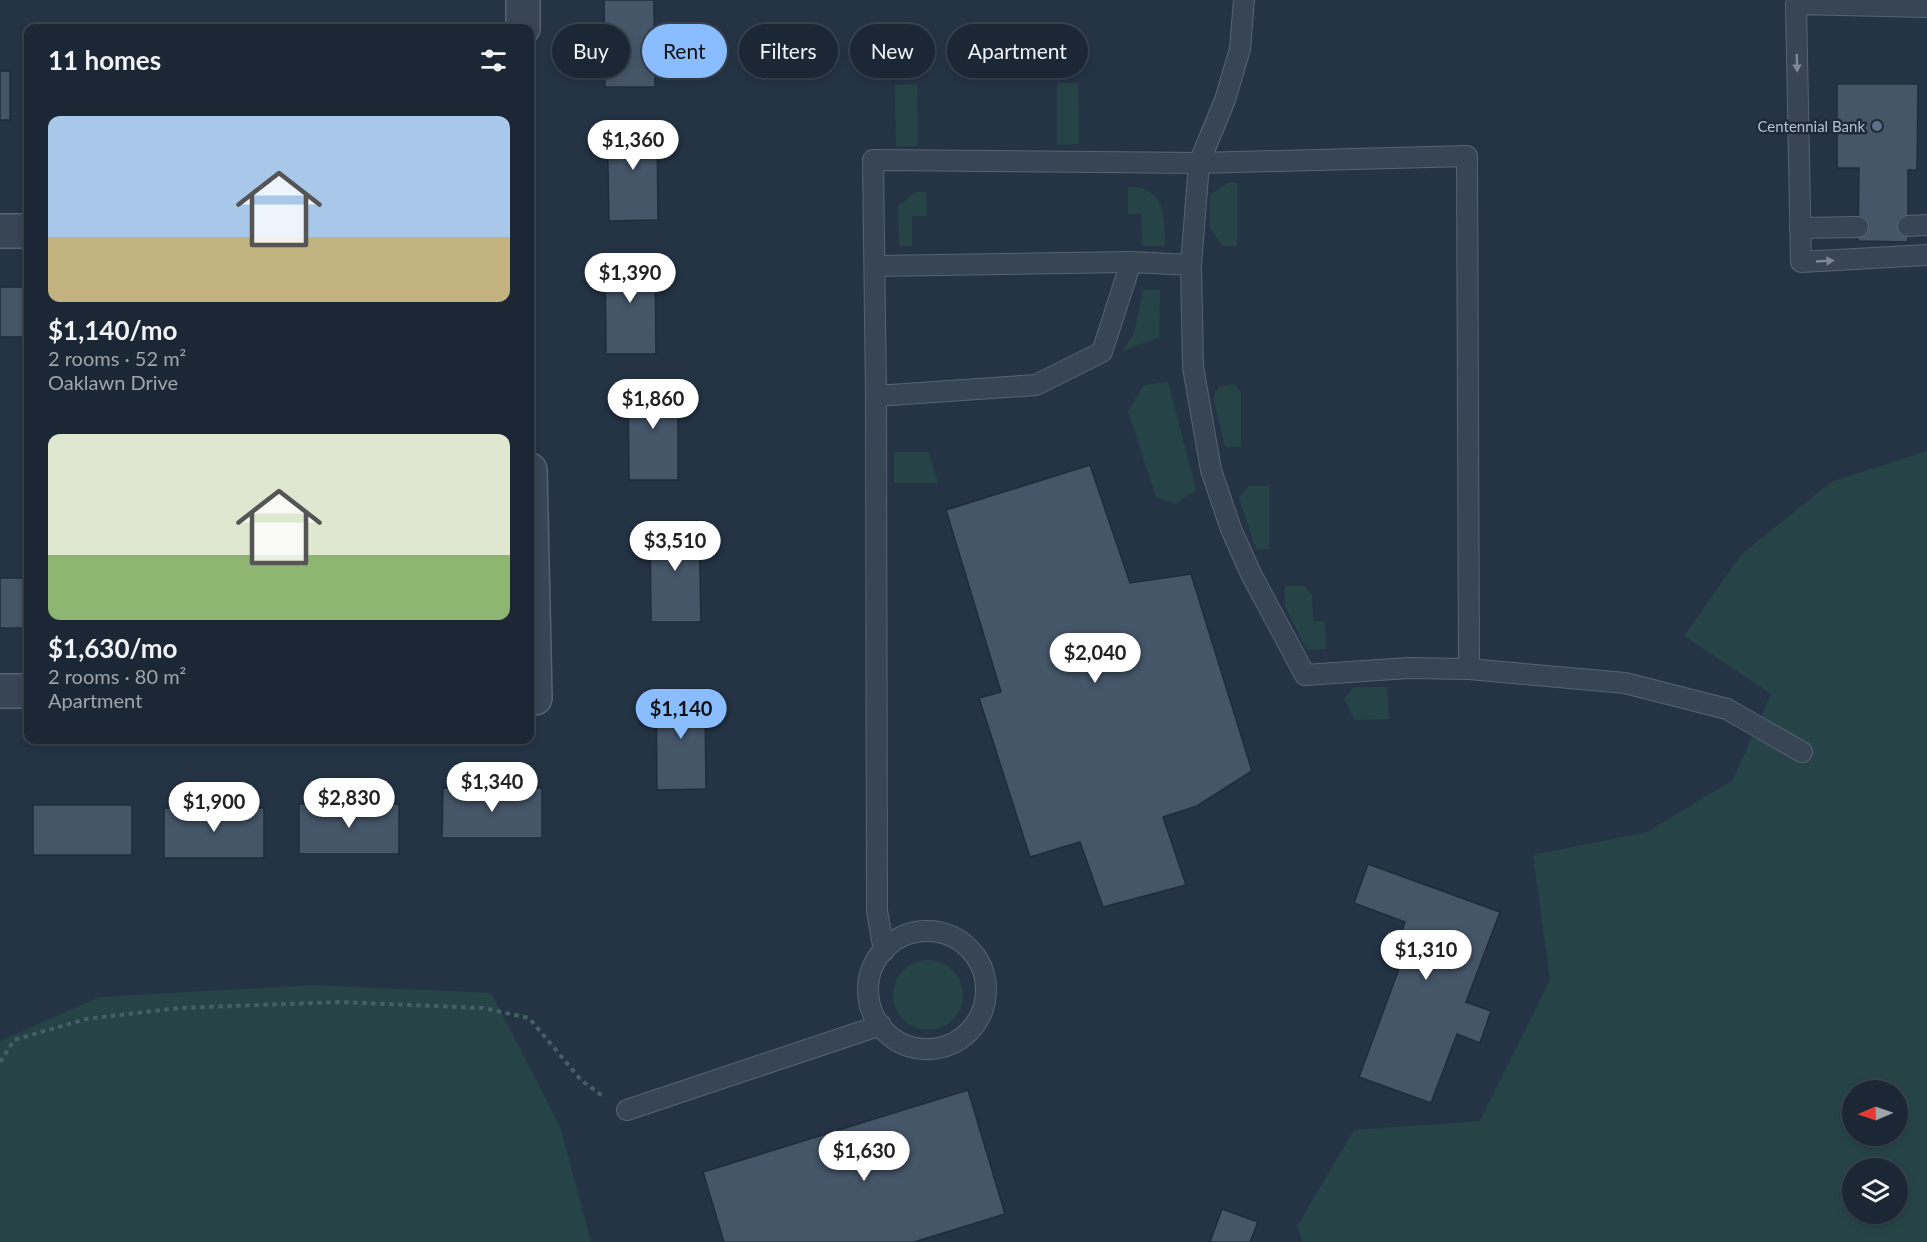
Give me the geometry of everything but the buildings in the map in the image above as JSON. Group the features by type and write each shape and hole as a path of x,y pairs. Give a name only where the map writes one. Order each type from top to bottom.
{"street":[{"path":"523,0 523,24"},
{"path":"0,231 24,231"},
{"path":"534,652 534,698"},
{"path":"0,691 24,691"}],"lane":[{"path":"1244,0 1240,50 1225,100 1199,163 1191,265 1192,367 1211,470 1231,530 1251,574 1305,675 1408,668 1469,669 1625,683 1727,709 1802,752"},
{"path":"1927,7 1796,4 1801,262 1927,255"},
{"path":"884,951 877,911 873,160 1199,163 1467,156 1469,669"},
{"path":"1800,228 1858,227"},
{"path":"875,266 1131,262 1191,265"},
{"path":"876,396 1036,385 1102,352 1131,262"},
{"path":"927,931 946,934 964,944 977,959 985,977 986,996 981,1014 971,1030 956,1041 939,1048 920,1048 902,1043 887,1033 881,1025 869,999 869,979 876,960 889,944 906,934 927,931"},
{"path":"627,1110 881,1025"}],"path":[{"path":"0,1062 14,1040 86,1019 179,1008 339,1002 483,1008 529,1018 581,1080 627,1110"}],"green space":[{"path":"1057,83 1078,83 1079,144 1057,145"},
{"path":"917,84 918,146 896,146 895,85"},
{"path":"1228,183 1237,183 1237,246 1222,246 1210,228 1210,195"},
{"path":"1128,187 1140,188 1150,192 1156,198 1161,206 1165,225 1165,246 1142,246 1141,214 1128,214"},
{"path":"916,192 926,192 927,216 912,216 912,246 899,246 898,206"},
{"path":"1143,290 1160,290 1159,337 1123,351 1134,333"},
{"path":"1168,382 1196,490 1175,504 1156,497 1128,411 1144,385"},
{"path":"1234,384 1241,392 1241,447 1225,447 1213,397 1219,387"},
{"path":"1927,451 1927,1242 1303,1242 1297,1226 1354,1130 1480,1121 1550,980 1533,855 1647,832 1733,780 1771,694 1684,636 1741,555 1831,482"},
{"path":"894,452 928,452 938,483 894,483"},
{"path":"1249,486 1269,486 1269,549 1256,549 1239,498"},
{"path":"1285,586 1304,586 1312,594 1313,621 1325,621 1326,649 1307,650 1285,607"},
{"path":"1354,687 1387,687 1389,719 1355,720 1344,699"},
{"path":"928,960 947,966 957,976 963,995 957,1014 947,1024 928,1030 909,1024 899,1014 893,995 899,976 909,966"},
{"path":"315,985 491,993 560,1126 591,1242 0,1242 0,1041 99,997"}],"place":[{"name":"Centennial Bank","path":"1877,126"}]}
